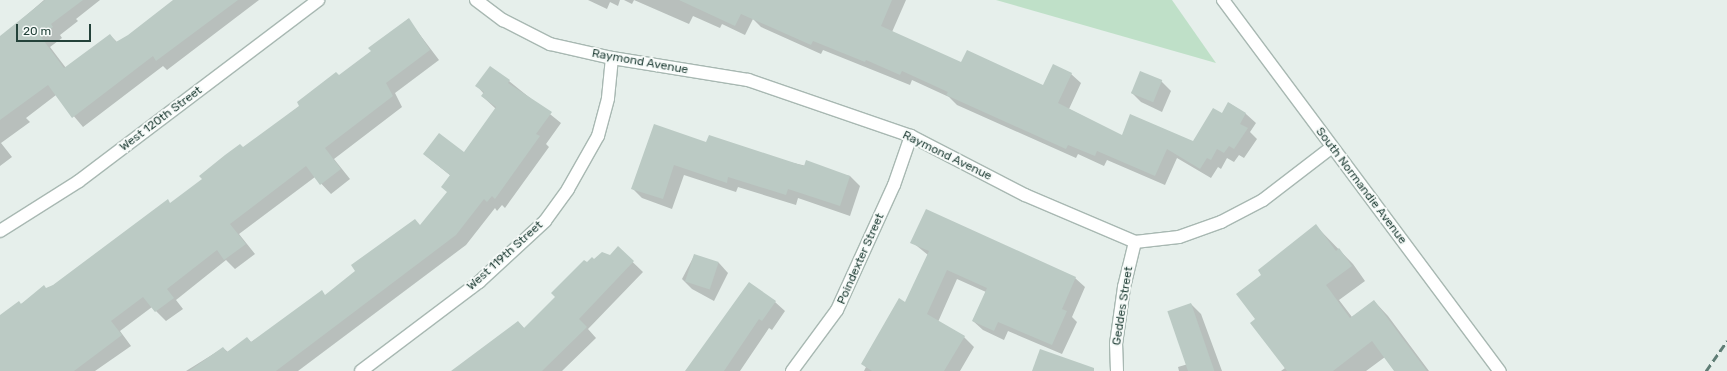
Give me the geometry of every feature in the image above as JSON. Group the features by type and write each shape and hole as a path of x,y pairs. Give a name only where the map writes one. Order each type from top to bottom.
{"street":[{"name":"West 120th Street","path":"0,231 79,182 318,0"},
{"name":"Raymond Avenue","path":"476,0 503,20 550,44 612,58 748,80 911,136 1025,195 1135,242 1179,237 1221,222 1263,200 1332,147"},
{"name":"South Normandie Avenue","path":"1223,0 1500,371"},
{"name":"West 119th Street","path":"361,371 479,282 545,221 568,189 598,136 608,98 612,58"},
{"name":"Poindexter Street","path":"792,371 837,310 894,185 911,136"},
{"name":"Geddes Street","path":"1117,371 1116,344 1124,287 1135,242"}],"green space":[{"path":"996,0 1172,0 1216,63"}],"building":[{"path":"45,0 83,0 51,24 53,27 41,37 64,68 110,34 116,42 128,35 173,0 238,0 156,61 153,56 72,118 48,85 0,120 0,36"},
{"path":"679,0 892,0 881,26 961,62 967,50 1043,85 1053,64 1072,73 1058,103 1122,135 1130,114 1193,141 1213,108 1222,113 1228,102 1246,113 1240,124 1248,128 1234,149 1229,146 1224,153 1217,149 1211,160 1207,158 1200,169 1167,149 1155,176 1097,151 1095,156 1068,145 1066,149 946,95 948,92 902,71 900,75 866,60 865,62 813,41 811,45 741,14 735,26"},
{"path":"409,18 430,50 386,83 393,96 325,148 341,169 320,185 306,166 230,224 246,244 224,260 217,250 167,289 174,298 155,312 143,297 111,321 122,335 74,371 0,371 0,315 19,301 21,304 44,285 46,288 53,285 168,199 170,203 202,179 199,176 225,155 240,144 243,147 299,106 297,102 336,72 339,75 371,51 368,48"},
{"path":"490,66 510,80 508,83 552,112 536,134 540,136 495,199 492,196 487,202 484,199 456,235 276,371 189,371 223,347 227,352 247,337 251,342 322,290 325,295 355,271 351,265 415,219 420,225 447,192 441,187 450,175 423,154 439,133 464,152 496,107 481,96 484,92 475,86"},
{"path":"1140,71 1162,80 1153,102 1131,93"},
{"path":"654,124 706,142 709,135 804,166 806,160 850,176 840,206 788,189 786,195 728,177 727,183 674,165 663,199 631,189"},
{"path":"926,209 1076,277 1062,309 1067,311 1052,345 998,322 994,331 972,321 987,288 947,270 927,314 965,336 944,371 872,371 861,364 899,298 905,302 929,251 910,243"},
{"path":"1316,224 1336,251 1339,248 1352,266 1326,285 1350,318 1374,300 1427,371 1394,371 1372,341 1333,371 1287,371 1250,323 1255,319 1236,294 1261,275 1258,270"},
{"path":"618,246 634,261 579,319 587,327 542,371 451,371 518,321 524,328 555,297 551,293 584,260 587,262 592,257 594,259 602,252 610,255"},
{"path":"694,254 719,262 710,290 685,282"},
{"path":"749,282 776,301 762,321 759,319 724,371 685,371"},
{"path":"1191,303 1214,371 1188,371 1167,311"},
{"path":"1040,349 1094,368 1094,371 1032,371"}],"railway":[{"path":"1706,371 1727,341"}]}
